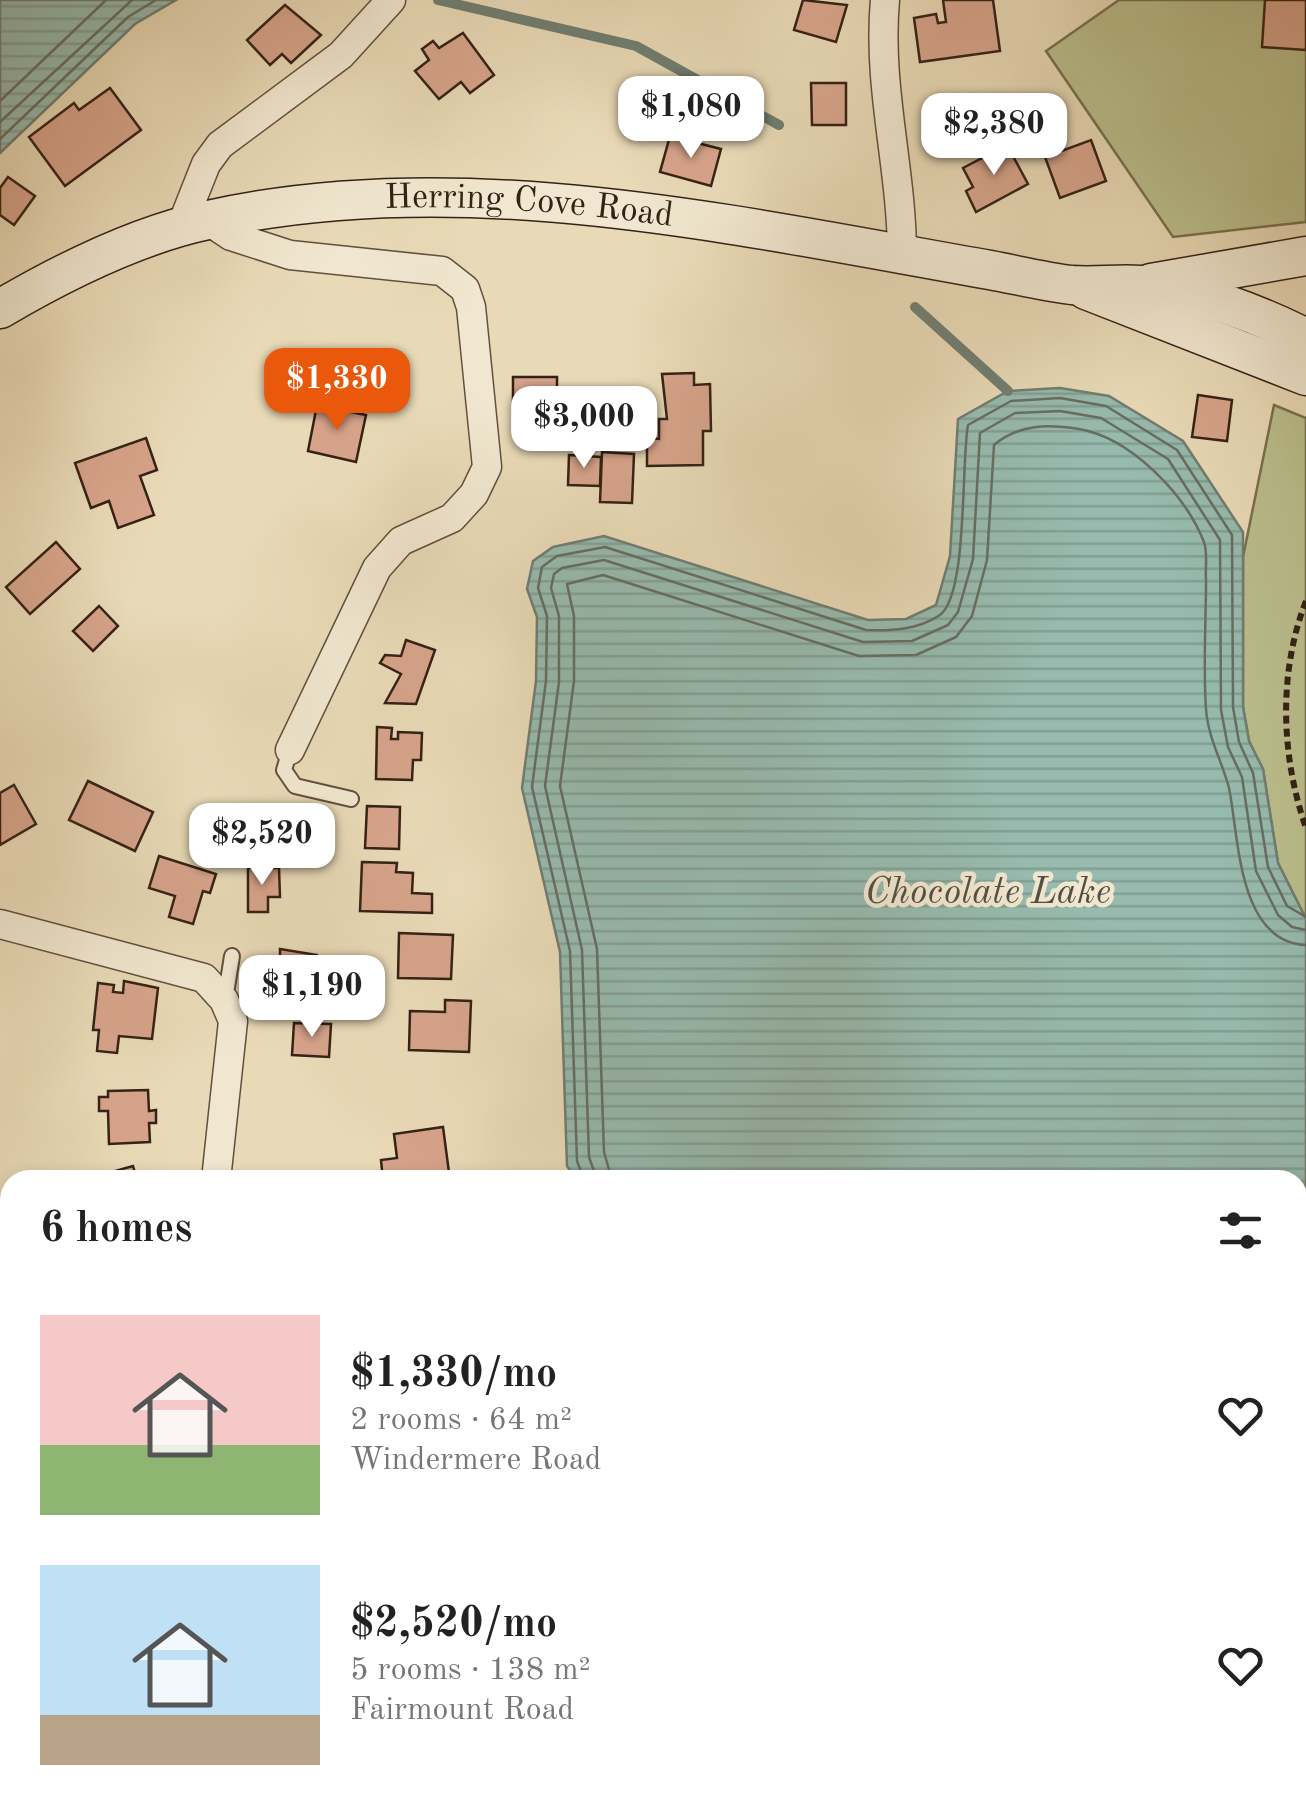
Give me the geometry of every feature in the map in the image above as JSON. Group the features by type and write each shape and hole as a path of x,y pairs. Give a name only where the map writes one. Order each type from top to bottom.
{"main road":[{"name":"Herring Cove Road","path":"0,309 39,286 194,223 321,202 470,197 694,222 1075,285 1143,285 1253,316 1300,347"},
{"path":"1143,285 1306,256"},
{"name":"Herring Cove Road","path":"1075,285 1145,317 1200,332 1300,347"}],"street":[{"path":"290,750 377,568 402,541 452,518 474,494 486,467 472,307 465,289 442,271 290,254 194,223 206,164 220,145 341,55 391,0"},
{"path":"885,0 885,111 901,198 902,255"},
{"path":"0,924 204,978 224,1000 233,1021 217,1170"}],"lane":[{"path":"290,750 284,770 296,786 351,799"},
{"path":"224,1000 232,956"}],"path":[{"path":"1305,605 1285,686 1292,768 1306,828"}],"green space":[{"path":"1119,0 1306,0 1306,222 1173,237 1046,51"},
{"path":"1274,405 1306,418 1306,919 1278,863 1263,770 1249,741 1243,707 1243,557"}],"water":[{"path":"0,0 176,0 135,24 0,153"},
{"name":"Chocolate Lake","path":"1060,388 1109,396 1183,441 1243,532 1243,707 1249,741 1263,769 1278,863 1306,919 1306,1170 570,1170 560,952 522,788 536,681 537,617 527,589 533,561 553,547 604,536 868,620 906,619 936,605 950,556 958,419 1008,391"}],"building":[{"path":"803,0 847,5 836,42 794,30"},
{"path":"943,0 993,0 1000,51 920,62 914,18 936,14 938,23 946,22"},
{"path":"1265,0 1306,0 1306,50 1262,47"},
{"path":"285,5 321,35 291,63 282,54 270,65 247,40"},
{"path":"463,33 494,75 470,93 461,82 439,99 415,71 429,60 422,49 433,41 439,48"},
{"path":"811,83 846,83 846,125 812,125"},
{"path":"110,88 141,130 65,186 29,137 74,103 79,110"},
{"path":"670,136 721,149 711,186 660,172"},
{"path":"1091,140 1106,181 1060,198 1045,157"},
{"path":"1007,145 1028,184 976,212 966,191 973,187 963,168"},
{"path":"8,177 35,196 14,225 0,215 0,188"},
{"path":"694,373 694,385 710,384 711,431 703,431 703,465 647,466 647,438 659,439 659,419 667,419 662,374"},
{"path":"513,377 557,377 557,410 513,410"},
{"path":"1198,395 1232,400 1227,441 1192,437"},
{"path":"317,405 366,415 356,462 308,451"},
{"path":"146,438 157,470 140,476 154,515 118,528 109,501 91,508 75,463"},
{"path":"602,452 634,454 632,503 600,502"},
{"path":"569,455 601,457 600,486 568,485"},
{"path":"56,542 80,569 30,614 6,587"},
{"path":"99,606 118,626 93,651 73,631"},
{"path":"406,640 435,650 416,704 385,703 401,674 380,663 385,655 401,656"},
{"path":"377,727 392,728 391,739 398,739 398,732 422,733 421,760 413,760 412,780 376,779"},
{"path":"88,781 153,812 135,851 69,820"},
{"path":"14,785 36,824 0,845 0,793"},
{"path":"367,806 400,807 399,849 365,848"},
{"path":"159,856 216,874 210,893 203,891 193,924 169,917 175,896 149,888"},
{"path":"362,862 397,863 396,872 413,873 412,893 432,894 432,913 360,911"},
{"path":"248,868 279,868 280,897 268,897 268,912 248,912"},
{"path":"399,933 453,935 451,979 398,978"},
{"path":"280,949 317,955 317,983 280,983"},
{"path":"124,981 158,988 152,1039 119,1036 117,1053 97,1051 99,1030 93,1030 98,983 114,985 113,992 123,993"},
{"path":"445,1000 471,1001 469,1052 409,1050 410,1011 445,1012"},
{"path":"294,1023 331,1024 329,1057 292,1055"},
{"path":"148,1090 149,1111 156,1110 156,1123 149,1123 150,1142 109,1144 108,1111 99,1111 99,1097 108,1097 108,1091"},
{"path":"443,1127 449,1170 382,1170 381,1160 397,1158 394,1134"}],"waterway":[{"path":"438,0 636,46 779,125"},
{"path":"915,307 1008,391"}]}
